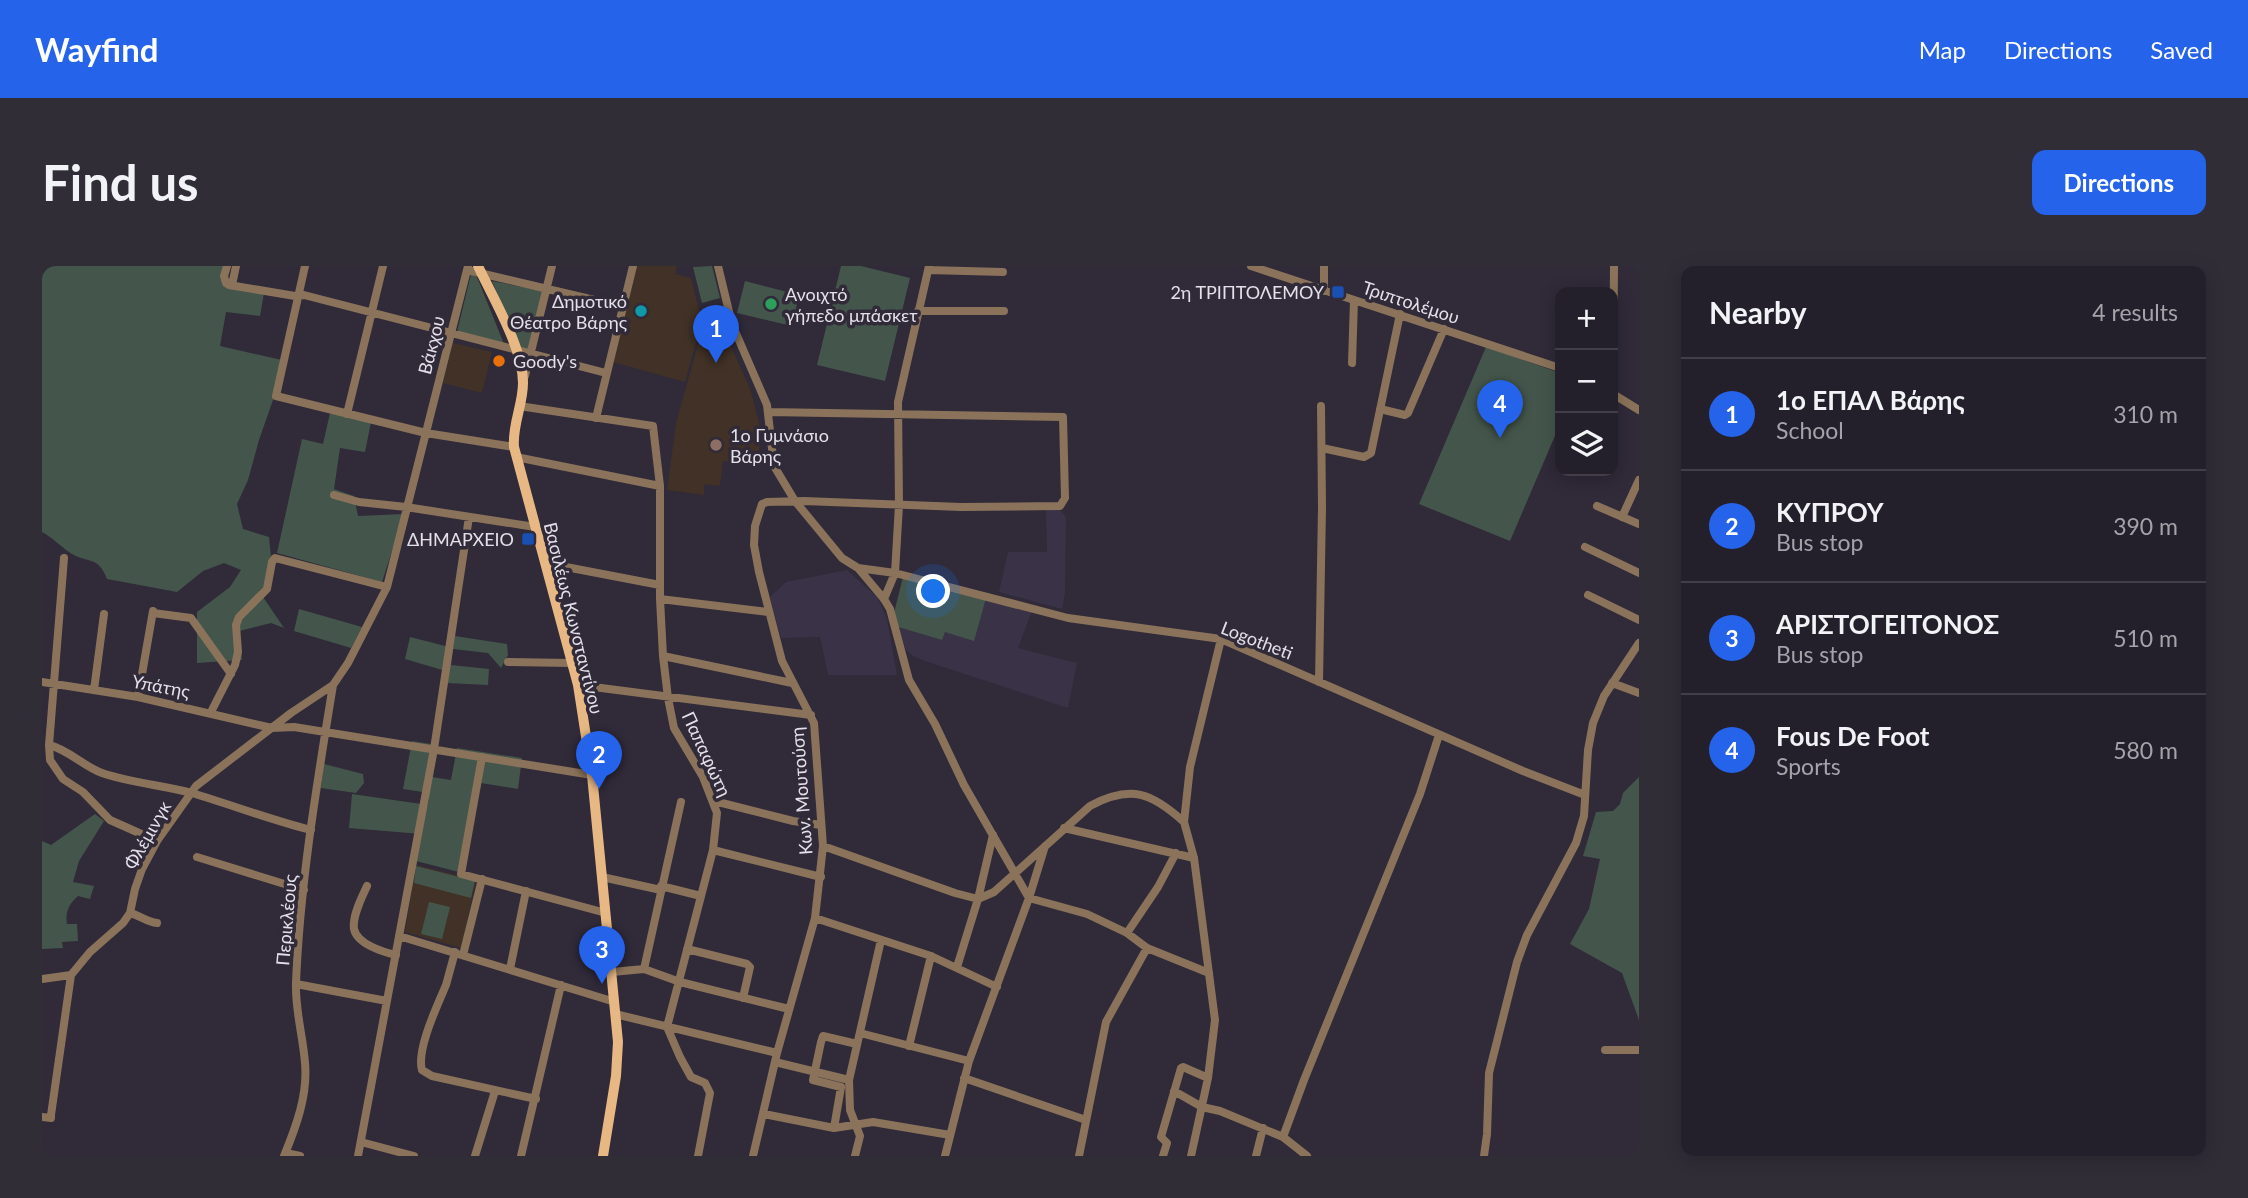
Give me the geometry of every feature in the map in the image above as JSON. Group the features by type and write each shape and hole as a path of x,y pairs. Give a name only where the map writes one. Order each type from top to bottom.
{"main road":[{"name":"Βασιλέως Κωνσταντίνου","path":"480,270 518,351 523,383 514,429 515,452 578,685 592,775 618,1042 616,1076 603,1156"}],"street":[{"path":"227,266 226,284 299,296 372,313 606,373"},
{"path":"232,285 236,266"},
{"path":"305,266 276,396 660,486"},
{"path":"347,414 383,266"},
{"path":"523,383 552,266"},
{"path":"519,406 596,418 633,266"},
{"path":"718,266 732,324 763,393 768,412 774,466 795,501 842,558 858,568 890,609 909,680 1029,898 1087,914 1127,933 1147,948 1209,974"},
{"name":"Τριπτολέμου","path":"1251,266 1555,366"},
{"path":"1324,266 1324,291"},
{"path":"1613,350 1614,266"},
{"path":"467,268 624,307"},
{"name":"Βάκχου","path":"426,433 467,268"},
{"path":"884,599 895,573 899,505 898,402 929,268 1003,272"},
{"path":"1352,363 1354,300"},
{"path":"918,311 1004,312"},
{"path":"1322,448 1369,456 1371,453 1400,314"},
{"path":"1380,409 1405,415 1408,413 1444,329"},
{"path":"1618,397 1639,410"},
{"path":"1319,682 1321,406"},
{"path":"768,412 1063,417 1065,498 1060,506 961,507 795,501"},
{"name":"Παπαφώτη","path":"596,418 653,426 660,486 660,599 668,698 674,728 714,801 717,820 713,850 667,1027"},
{"name":"Περικλέους","path":"272,728 332,685 366,631 387,587 426,433"},
{"path":"1622,517 1639,480"},
{"path":"334,495 359,502 535,527"},
{"name":"Κων. Μουτούση","path":"753,1156 776,1058 815,918 823,846 817,740 811,715 782,661 754,545 755,526 762,504 795,501"},
{"path":"1597,506 1639,524"},
{"path":"358,1156 435,749 469,517"},
{"path":"1585,547 1639,573"},
{"path":"64,558 50,760 63,779 83,792 110,820 157,841"},
{"path":"211,712 236,665 236,625 239,617 267,589 275,558 387,587"},
{"path":"545,563 660,585"},
{"name":"Logotheti","path":"858,568 895,573 1068,618 1221,639 1439,735 1585,795"},
{"path":"1588,595 1639,620"},
{"path":"660,599 768,611"},
{"path":"138,697 153,610 191,618 230,674"},
{"path":"94,690 104,614"},
{"path":"1192,1156 1208,1078 1215,1020 1194,858 1184,822 1191,767 1221,639"},
{"path":"1484,1156 1489,1073 1517,962 1527,935 1576,843 1584,817 1588,750 1593,723 1604,696 1639,643"},
{"path":"663,656 792,683"},
{"path":"509,663 572,663"},
{"name":"Υπάτης","path":"42,682 138,697 272,728 294,727 592,775"},
{"path":"1612,683 1639,693"},
{"name":"Περικλέους","path":"285,1154 304,1097 306,1081 296,984 311,830 332,685"},
{"path":"578,685 811,715"},
{"path":"290,713 294,727"},
{"name":"Φλέμινγκ","path":"71,975 130,913 142,869 157,841 190,793 272,728"},
{"path":"1283,1137 1420,794 1439,735"},
{"path":"49,745 61,748 99,772 134,783 190,793 311,830"},
{"path":"482,757 461,874 606,913"},
{"path":"823,846 978,899 994,892 1090,806 1109,796 1126,793 1147,796 1165,805 1184,822"},
{"path":"714,801 793,821 821,825"},
{"path":"644,969 681,802"},
{"path":"1064,828 1194,858"},
{"path":"957,967 978,899 993,835"},
{"path":"944,1156 969,1061 1029,898 1045,845"},
{"path":"713,850 821,877"},
{"path":"1127,933 1176,853"},
{"path":"197,857 304,890"},
{"path":"602,877 701,897"},
{"path":"482,879 459,954 435,1007 421,1067 432,1076 536,1099"},
{"path":"367,886 354,925 355,932 365,942 396,955"},
{"path":"510,969 526,891"},
{"path":"130,913 157,923"},
{"path":"815,918 931,956 997,987"},
{"path":"400,936 614,1002"},
{"path":"855,1156 860,1136 850,1110 849,1080 881,940"},
{"path":"1079,1156 1106,1022 1147,948"},
{"path":"687,949 747,964 750,967 743,998"},
{"path":"909,1046 931,956"},
{"path":"612,972 644,969 680,982 789,1009"},
{"path":"42,979 71,975 46,1118"},
{"path":"296,984 387,1000"},
{"path":"522,1155 561,985"},
{"path":"615,1014 849,1080"},
{"path":"667,1027 691,1077 705,1083 710,1093 698,1156"},
{"path":"860,1033 969,1061"},
{"path":"834,1128 841,1087 813,1080 823,1036 857,1044"},
{"path":"1605,1050 1639,1050"},
{"path":"1163,1156 1167,1143 1161,1137 1182,1067 1208,1078"},
{"path":"964,1078 1086,1120"},
{"path":"475,1156 495,1091"},
{"path":"1174,1091 1202,1107 1220,1111 1283,1137 1307,1156"},
{"path":"764,1114 834,1128 873,1122 950,1135"},
{"path":"1256,1156 1263,1128"},
{"path":"361,1142 414,1156"},
{"path":"285,1154 300,1156"}],"shaded area":[{"path":"637,266 677,266 675,274 691,278 702,322 685,382 613,362"},
{"path":"702,330 727,338 750,388 761,430 758,463 723,461 720,486 704,484 704,495 667,490 676,423"},
{"path":"453,343 492,352 482,393 443,383"},
{"path":"1046,510 1060,510 1066,517 1065,593 1062,609 999,592 1008,552 1047,552"},
{"path":"847,570 878,598 887,619 897,675 828,675 820,637 781,638 770,597 786,582"},
{"path":"986,598 1032,611 1018,648 1077,663 1068,708 925,661 906,650 898,627 942,640 945,631"},
{"path":"416,865 476,880 461,948 405,932"}],"green space":[{"path":"42,266 225,266 221,279 264,293 260,316 226,312 220,346 282,360 274,397 248,480 237,504 243,529 269,537 271,557 266,585 259,591 284,628 271,623 239,631 242,660 197,663 197,612 230,587 241,570 224,563 203,571 177,592 107,579 100,566 75,556 42,532"},
{"path":"712,266 720,298 702,303 693,267"},
{"path":"841,266 861,266 910,278 885,381 817,365"},
{"path":"471,274 477,277 504,344 457,332"},
{"path":"492,281 542,291 528,349 520,348"},
{"path":"745,281 799,295 792,326 737,313"},
{"path":"1486,347 1555,371 1555,436 1510,541 1419,504"},
{"path":"330,413 371,422 365,452 340,448 334,489 354,496 358,516 404,514 382,582 277,553 302,439 323,444"},
{"path":"903,577 986,598 974,641 945,632 942,640 898,627 894,613"},
{"path":"299,609 362,627 351,648 294,631"},
{"path":"455,636 507,644 508,655 501,668 488,653 453,649 451,665 489,669 488,685 447,683 449,672 405,659 410,637 453,648"},
{"path":"412,741 431,744 426,776 451,780 457,748 522,758 518,789 475,782 459,872 416,861 421,834 349,828 352,794 428,805 429,793 403,789"},
{"path":"324,764 363,774 364,783 356,793 321,788"},
{"path":"1639,777 1639,1020 1622,973 1570,944 1589,909 1600,859 1583,856 1596,812 1613,811 1620,804 1623,793"},
{"path":"95,814 104,821 79,861 73,882 94,886 90,899 78,896 67,912 67,924 77,924 78,941 62,942 63,948 42,949 42,841 51,845"},
{"path":"416,866 475,881 471,898 414,883"},
{"path":"429,902 450,907 442,939 421,934"}],"place":[{"name":"2η ΤΡΙΠΤΟΛΕΜΟΥ","path":"1338,292"},
{"name":"Ανοιχτό γήπεδο μπάσκετ","path":"771,304"},
{"name":"Δημοτικό Θέατρο Βάρης","path":"641,311"},
{"name":"Goody's","path":"499,361"},
{"name":"1ο ΕΠΑΛ Βάρης","path":"716,363"},
{"name":"Fous De Foot","path":"1500,438"},
{"name":"1ο Γυμνάσιο Βάρης","path":"716,445"},
{"name":"ΔΗΜΑΡΧΕΙΟ","path":"528,539"},
{"name":"ΚΥΠΡΟΥ","path":"599,789"},
{"name":"ΑΡΙΣΤΟΓΕΙΤΟΝΟΣ","path":"602,984"}]}
